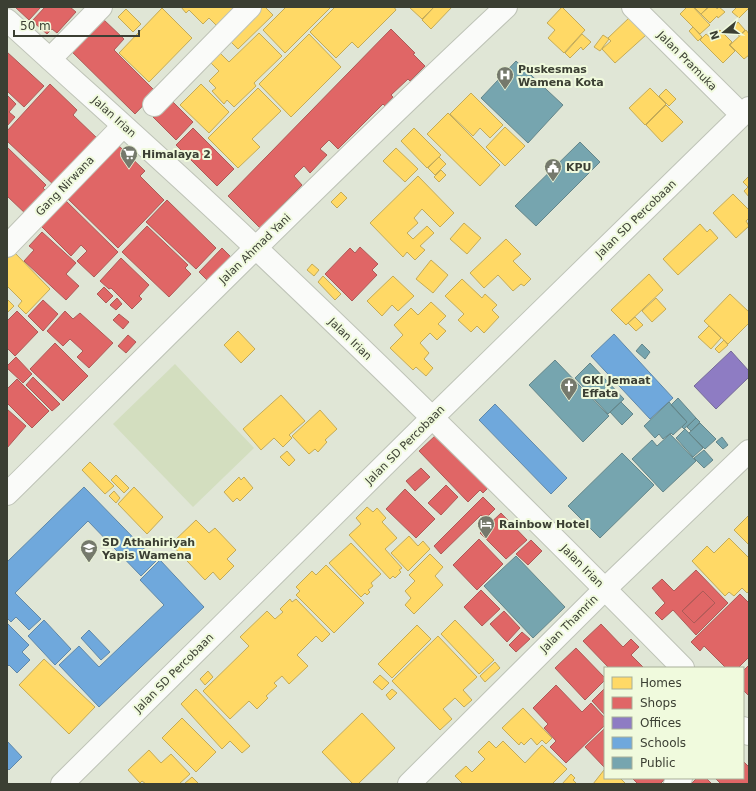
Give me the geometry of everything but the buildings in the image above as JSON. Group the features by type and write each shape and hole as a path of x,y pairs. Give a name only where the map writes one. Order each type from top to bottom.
{"street":[{"path":"50,60 101,7"},
{"path":"154,105 250,7"},
{"name":"Jalan Ahmad Yani","path":"7,494 256,248 506,7"},
{"name":"Jalan Pramuka","path":"633,7 745,112"},
{"name":"Jalan Irian","path":"7,20 256,248 432,418 682,667"},
{"name":"Jalan SD Percobaan","path":"62,784 432,418 745,112"},
{"name":"Gang Nirwana","path":"7,246 123,126"},
{"name":"Jalan Thamrin","path":"409,784 605,589 749,451"}],"green space":[{"path":"175,364 254,448 193,507 113,424"}],"place":[{"name":"Puskesmas Wamena Kota","path":"505,90"},
{"name":"Himalaya 2","path":"129,169"},
{"name":"KPU","path":"553,182"},
{"name":"GKI Jemaat Effata","path":"569,401"},
{"name":"Rainbow Hotel","path":"486,539"},
{"name":"SD Athahiriyah Yapis Wamena","path":"89,563"}]}
